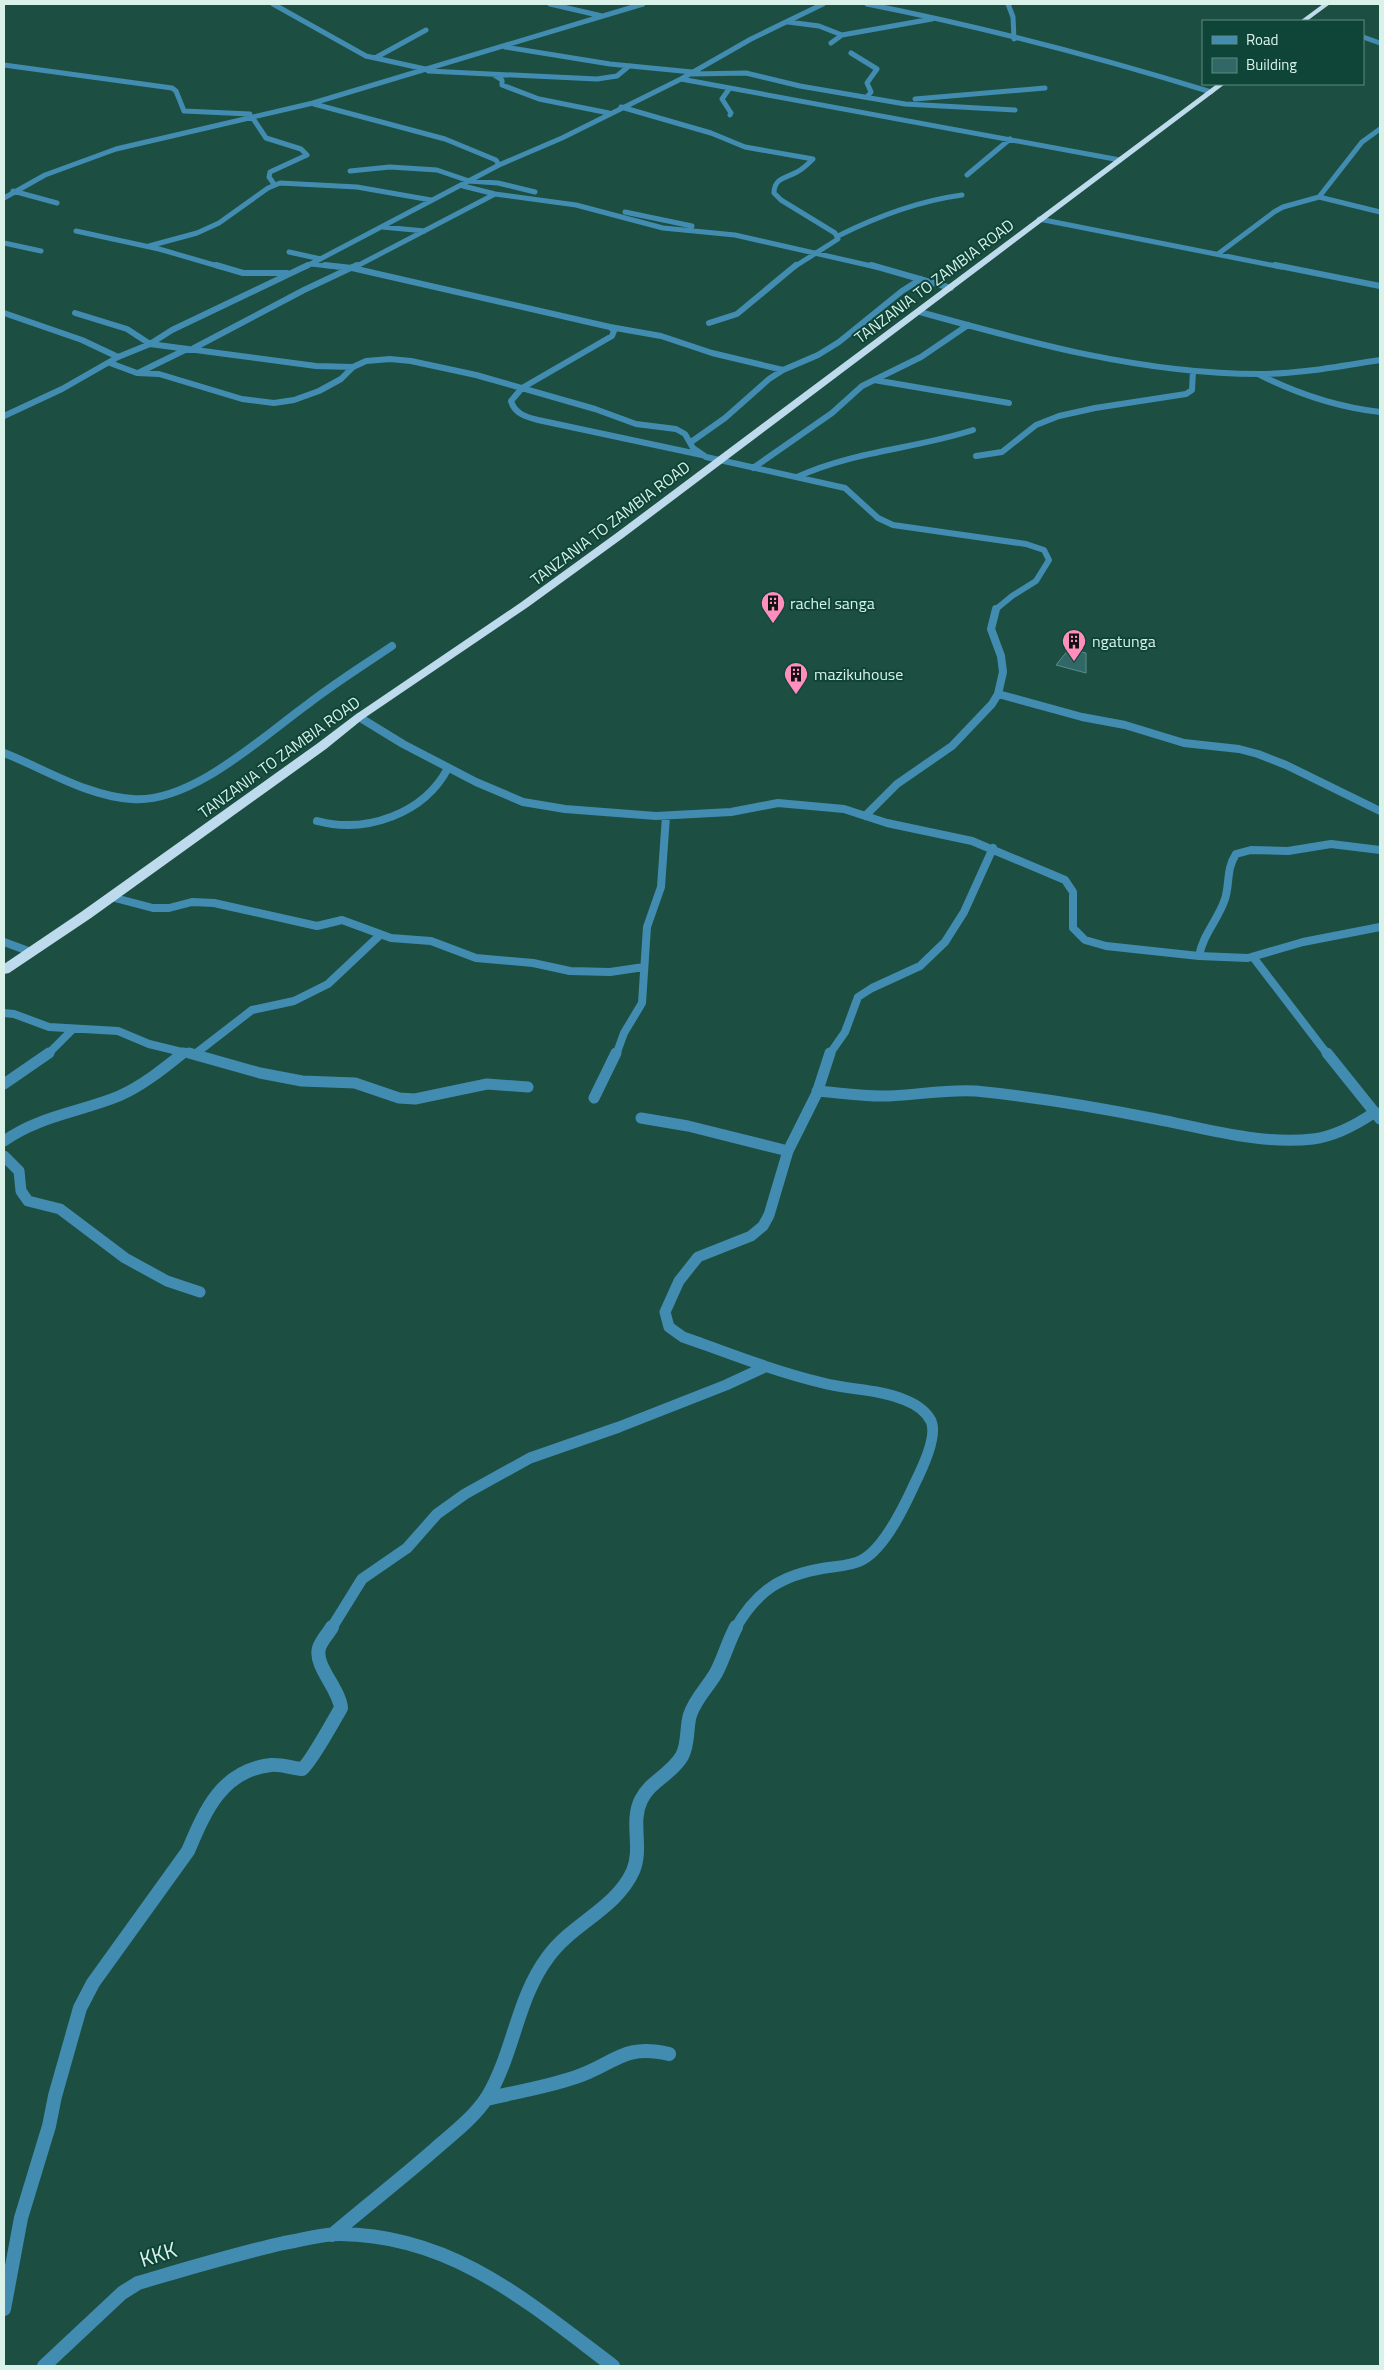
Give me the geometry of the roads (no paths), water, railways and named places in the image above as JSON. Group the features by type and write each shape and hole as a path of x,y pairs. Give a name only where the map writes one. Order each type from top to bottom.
{"highway":[{"path":"1304,20 1327,4"},
{"name":"TANZANIA TO ZAMBIA ROAD","path":"4,970 111,897 322,746 359,717 524,605 619,536 990,260 1039,219 1220,85"}],"street":[{"path":"273,4 357,52 422,70 441,72 463,70 492,74 597,79 617,76 629,66"},
{"path":"550,4 603,17"},
{"path":"4,198 50,173 99,154 313,104 643,4"},
{"path":"4,416 62,389 118,357 150,344 290,272 311,264 431,200 463,186 499,165 562,138 680,79 751,39 823,4"},
{"path":"867,4 936,18 1153,74 1210,92"},
{"path":"1008,4 1013,17 1014,39"},
{"path":"788,22 819,26 842,35 908,25 936,18"},
{"path":"375,58 426,30"},
{"path":"831,43 842,37 842,35"},
{"path":"1364,37 1380,43"},
{"path":"503,47 690,73 746,73 812,96 1010,139 1120,160"},
{"path":"851,53 877,69 867,84 872,92 867,97"},
{"path":"4,64 172,88 176,91 184,110 189,112 266,114"},
{"path":"492,74 502,80 502,85 510,89 560,104 609,113"},
{"path":"680,79 730,88 812,96 867,97 893,102 1015,110"},
{"path":"730,88 722,100 732,113 730,116"},
{"path":"893,102 964,96 1001,90 1045,88"},
{"path":"313,104 445,139 496,160 499,165"},
{"path":"621,107 711,133 745,147 812,157 813,160 796,172 780,178 774,192 781,200 838,236"},
{"path":"252,117 266,138 302,149 307,155 270,172 269,177 274,184"},
{"path":"1319,197 1362,142 1380,129"},
{"path":"967,176 1010,139"},
{"path":"350,170 416,168 447,173 469,181 498,183 584,201 620,212 694,226 711,233"},
{"path":"149,246 196,233 219,223 274,184 292,182 349,186 431,200"},
{"path":"463,186 495,194 565,203 662,228 735,235 887,269 952,288"},
{"path":"14,191 57,203"},
{"path":"137,373 352,268 495,194"},
{"path":"709,323 737,314 795,266 833,244 838,239 838,236 908,206 929,200 962,195"},
{"path":"1218,254 1274,212 1284,207 1319,197 1380,212"},
{"path":"1039,219 1380,286"},
{"path":"379,227 425,231"},
{"path":"76,231 149,246 242,273 290,272"},
{"path":"4,243 42,250"},
{"path":"289,252 320,259"},
{"path":"311,264 352,268 610,327 661,336 706,351 783,370"},
{"path":"691,442 725,418 769,379 783,370 818,355 839,342 898,294 921,280"},
{"path":"4,312 82,340 118,357"},
{"path":"920,312 1107,359 1193,371 1259,374 1305,371 1380,360"},
{"path":"75,313 101,318 109,324 138,333 146,337 150,344"},
{"path":"753,468 832,413 862,386 921,357 968,325"},
{"path":"610,327 614,331 612,336 522,388 513,397 511,404 522,414 530,417 669,450 703,455 718,461 849,490 860,497 877,518 893,525 1026,544 1038,547 1048,553 1049,560 1036,581 1012,596 995,610 991,629 1002,663 998,694 982,716 952,746 897,784 865,816"},
{"path":"150,344 316,366 353,368"},
{"path":"110,363 137,373 159,374 236,397 274,403 294,400 319,391 341,379 353,368 366,361 402,359 451,369 522,388 595,409 636,424 676,429 683,432 694,448 703,455"},
{"path":"976,456 1004,451 1029,429 1061,416 1120,404 1186,394 1192,390 1193,371"},
{"path":"1259,374 1315,400 1343,407 1380,412"},
{"path":"874,380 1009,403"},
{"path":"797,477 832,462 938,441 973,430"},
{"path":"4,753 112,796 141,800 158,798 187,788 209,776 333,684 392,646"},
{"path":"998,694 1082,717 1125,725 1184,743 1232,748 1258,754 1380,811"},
{"path":"359,717 403,744 448,768 499,792 540,805 638,816 731,812 778,803 844,809 993,848 1050,872 1070,884 1073,892 1073,928 1085,940 1128,949 1200,956 1253,957 1303,942 1380,927"},
{"path":"317,821 346,826 384,820 426,797 439,783 448,768"},
{"path":"594,1098 611,1067 624,1033 642,1002 647,927 661,887 666,816"},
{"path":"1200,956 1202,940 1224,900 1226,874 1236,854 1251,850 1288,851 1318,844 1380,850"},
{"path":"332,2235 399,2182 468,2121 486,2099 508,2053 525,1996 548,1956 585,1920 620,1890 632,1874 637,1861 636,1816 642,1799 652,1786 677,1763 682,1755 687,1744 688,1720 691,1710 713,1678 734,1629 755,1598 777,1581 795,1574 848,1565 869,1557 883,1540 923,1467 932,1445 932,1425 924,1411 904,1400 827,1384 765,1367 683,1337 669,1327 665,1312 679,1282 698,1256 751,1236 762,1226 769,1215 788,1151 817,1091 827,1058 845,1032 858,997 920,967 936,952 956,926 993,848"},
{"path":"111,897 153,908 169,908 192,902 214,903 317,926 342,920 380,935 402,940 431,942 480,959 533,963 570,971 610,972 644,967"},
{"path":"196,1054 252,1010 294,1001 322,988 380,935"},
{"path":"4,942 31,952"},
{"path":"817,1091 890,1096 925,1091 972,1091 1059,1100 1225,1133 1277,1140 1312,1139 1331,1136 1377,1116 1253,957"},
{"path":"4,1013 14,1014 50,1028 118,1030 149,1044 196,1054 278,1078 355,1083 407,1099 424,1098 487,1084 528,1088"},
{"path":"4,1084 31,1069 72,1029"},
{"path":"4,1141 39,1122 118,1096 150,1078 185,1052"},
{"path":"641,1118 688,1126 788,1151"},
{"path":"4,1156 19,1171 21,1191 28,1201 60,1209 125,1258 167,1281 200,1292"},
{"path":"4,2309 21,2218 49,2126 55,2096 80,2008 104,1966 188,1851 198,1827 220,1789 241,1773 256,1768 273,1765 302,1769 308,1765 341,1708 336,1688 318,1662 319,1648 362,1579 407,1548 437,1514 451,1503 530,1458 726,1385 765,1367"},
{"path":"486,2099 560,2082 586,2073 621,2053 638,2049 653,2049 670,2054"},
{"name":"KKK","path":"44,2366 81,2329 122,2293 138,2284 253,2250 332,2235 360,2235 398,2240 447,2255 472,2267 543,2314 612,2366"}],"place":[{"name":"rachel sanga","path":"773,624"},
{"name":"ngatunga","path":"1074,662"},
{"name":"mazikuhouse","path":"796,695"}]}
